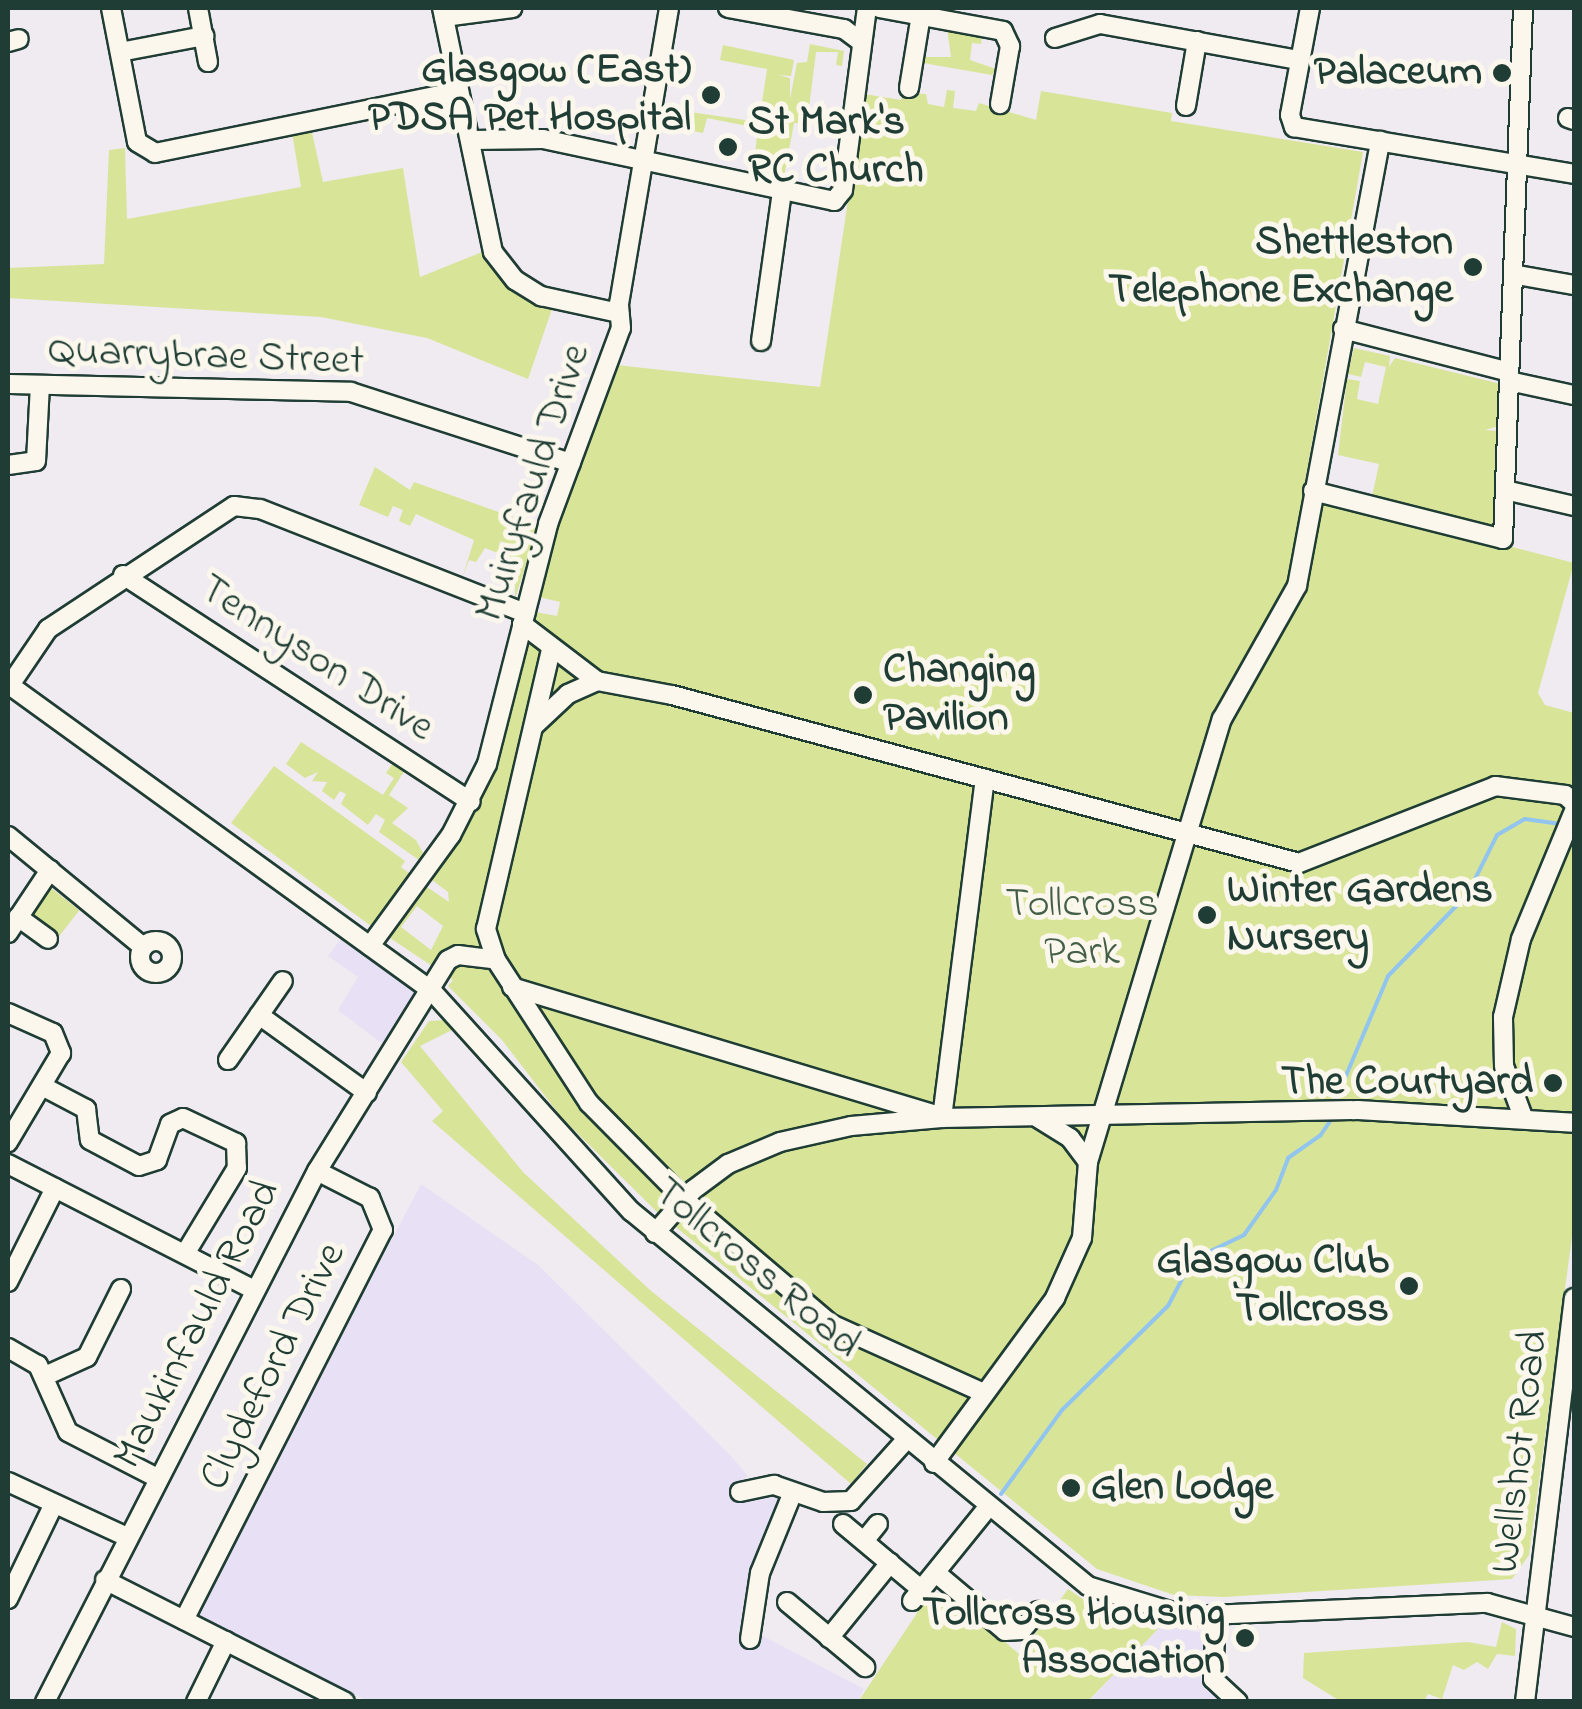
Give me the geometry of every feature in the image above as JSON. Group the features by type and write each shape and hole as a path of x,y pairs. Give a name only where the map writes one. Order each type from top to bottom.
{"street":[{"path":"112,8 137,142 155,154 459,91"},
{"path":"198,8 208,62"},
{"path":"512,8 443,12 473,140 483,228 506,272 542,296 619,313"},
{"name":"Muiryfauld Drive","path":"370,946 471,802 491,752 524,619 571,463 618,336 668,8"},
{"path":"728,8 844,30 861,42"},
{"path":"473,140 522,136 834,201 842,190 867,8"},
{"path":"879,8 1004,32 1010,46 1001,96 983,85"},
{"path":"1310,8 1290,114 1294,127 1520,167 1573,168"},
{"path":"1314,491 1503,539 1518,251 1523,8"},
{"path":"917,79 921,15"},
{"path":"1054,38 1100,24 1300,60"},
{"path":"120,52 204,36"},
{"path":"1186,106 1197,40"},
{"path":"934,1462 1068,1273 1086,1218 1088,1162 1228,704 1294,596 1380,141"},
{"path":"762,341 782,191"},
{"path":"1517,275 1574,284"},
{"path":"1343,329 1574,396"},
{"name":"Quarrybrae Street","path":"8,384 351,392 571,463"},
{"path":"8,465 36,461 40,385"},
{"path":"1505,490 1574,506"},
{"path":"9,684 48,629 217,512 242,505 524,619 551,649 597,680 985,779 1187,836 1304,863 1495,786 1565,795 1574,811 1521,938 1502,1017 1504,1066 1523,1117"},
{"name":"Tennyson Drive","path":"123,575 471,802"},
{"path":"551,649 526,737 486,929 496,960 512,988 589,1104 684,1199 831,1324 984,1394"},
{"path":"526,737 556,702 597,680"},
{"name":"Tollcross Road","path":"9,684 432,991 588,1171 656,1234 1088,1586 1155,1611 1216,1618 1478,1603 1574,1627"},
{"path":"942,1118 985,779"},
{"path":"8,836 143,947"},
{"path":"48,939 13,925 50,870"},
{"name":"Maukinfauld Road","path":"45,1702 252,1289 317,1171 453,956 496,960"},
{"path":"228,1060 282,981"},
{"path":"512,988 942,1118"},
{"path":"8,1014 58,1037 59,1061 8,1142"},
{"path":"259,1015 367,1093"},
{"path":"42,1086 86,1110 90,1140 139,1166 157,1160 170,1124 182,1118 236,1143 237,1168 184,1254"},
{"path":"656,1234 684,1199 715,1171 780,1142 851,1126 942,1118 1319,1111 1523,1117 1574,1123"},
{"path":"1038,1118 1070,1138 1088,1162"},
{"path":"8,1164 252,1289"},
{"name":"Clydeford Drive","path":"184,1620 384,1230 370,1198 317,1171"},
{"path":"8,1282 54,1188"},
{"path":"45,1376 87,1357 121,1289"},
{"name":"Wellshot Road","path":"1524,1702 1574,1298"},
{"path":"8,1348 45,1376 68,1432 157,1478"},
{"path":"740,1492 774,1486 823,1502 851,1501 906,1440"},
{"path":"8,1482 127,1538"},
{"path":"750,1639 760,1573 793,1492"},
{"path":"8,1599 12,1576 53,1506"},
{"path":"843,1524 890,1563 917,1596 988,1507"},
{"path":"864,1542 878,1524"},
{"path":"829,1638 890,1563"},
{"path":"936,1572 1005,1631 1022,1630 1038,1610"},
{"path":"106,1580 345,1702"},
{"path":"787,1602 865,1667"},
{"path":"1216,1618 1212,1679 1236,1700"},
{"path":"196,1702 226,1641"}],"shaded area":[{"path":"347,931 430,992 392,1051 338,1010 358,977 328,956"},
{"path":"421,1184 538,1265 730,1455 748,1476 736,1483 743,1499 771,1490 780,1496 757,1553 742,1625 864,1689 858,1702 369,1701 194,1617"},
{"path":"1161,1625 1202,1633 1208,1666 1200,1678 1229,1701 1088,1702"}],"green space":[{"path":"947,28 982,34 981,44 972,43 970,60 996,69 992,75 923,63 923,57 951,57"},
{"path":"810,44 844,51 842,66 836,65 838,52 816,52 807,124 794,123 784,177 753,170 758,128 707,118 703,133 667,126 669,109 759,122 767,69 720,60 723,45 794,60 791,76 778,75 790,78 790,99 797,63 807,62"},
{"name":"Tollcross Park","path":"947,90 955,91 953,108 976,111 979,103 1036,120 1041,91 1172,113 1171,121 1363,152 1303,493 1574,563 1538,693 1545,705 1574,713 1574,1222 1529,1555 1512,1579 1224,1597 1174,1595 1097,1569 656,1211 562,1118 502,1040 448,986 453,980 390,938 427,887 449,902 448,892 432,880 492,779 535,612 557,616 560,602 539,597 554,535 616,365 820,387 864,94 901,100 903,93 926,94 928,104 944,107","holes":["417,906 443,926 431,950 401,927"]},
{"path":"311,128 323,182 403,168 420,277 482,252 511,289 552,309 528,379 427,338 321,317 8,298 8,268 104,264 109,150 125,148 127,219 301,187 292,132"},
{"path":"1354,348 1390,356 1389,367 1395,358 1501,384 1499,426 1485,430 1499,431 1495,528 1372,497 1379,464 1338,455 1347,379 1360,381 1357,399 1378,404 1386,367 1365,362 1361,377 1348,374"},
{"path":"375,467 410,490 414,482 538,526 515,599 515,559 502,554 508,544 500,541 498,553 485,548 476,562 469,560 462,579 474,540 416,514 410,526 399,521 403,510 393,506 388,517 359,505"},
{"path":"301,742 383,795 394,778 386,773 393,763 405,770 389,795 408,808 392,823 416,840 423,853 419,860 379,832 385,820 376,814 368,825 341,804 346,794 340,791 334,800 322,791 327,782 312,781 318,772 305,778 286,764"},
{"path":"274,766 405,861 401,867 409,873 371,926 231,823"},
{"path":"51,888 79,910 59,936 31,914"},
{"path":"444,1020 454,1029 420,1046 523,1172 650,1290 867,1464 851,1484 432,1121 443,1111 401,1062 429,1021"},
{"path":"1068,1589 1097,1609 1158,1629 1088,1701 858,1702 927,1598 935,1604 946,1590 1020,1655"},
{"path":"1502,1622 1516,1629 1515,1656 1497,1654 1488,1669 1477,1662 1464,1670 1453,1665 1442,1699 1428,1694 1424,1701 1340,1701 1303,1678 1304,1653 1468,1642 1496,1647"}],"waterway":[{"path":"1334,1104 1388,976 1467,895 1497,835 1525,819 1561,824"},
{"path":"1001,1494 1062,1410 1168,1306 1192,1260 1244,1235 1276,1190 1288,1158 1320,1136 1332,1118"}],"place":[{"name":"Palaceum","path":"1502,73"},
{"name":"Glasgow (East) PDSA Pet Hospital","path":"711,95"},
{"name":"St Mark's RC Church","path":"728,147"},
{"name":"Shettleston Telephone Exchange","path":"1473,267"},
{"name":"Changing Pavilion","path":"863,695"},
{"name":"Winter Gardens Nursery","path":"1207,915"},
{"name":"The Courtyard","path":"1553,1083"},
{"name":"Glasgow Club Tollcross","path":"1409,1286"},
{"name":"Glen Lodge","path":"1071,1488"},
{"name":"Tollcross Housing Association","path":"1245,1638"}]}
